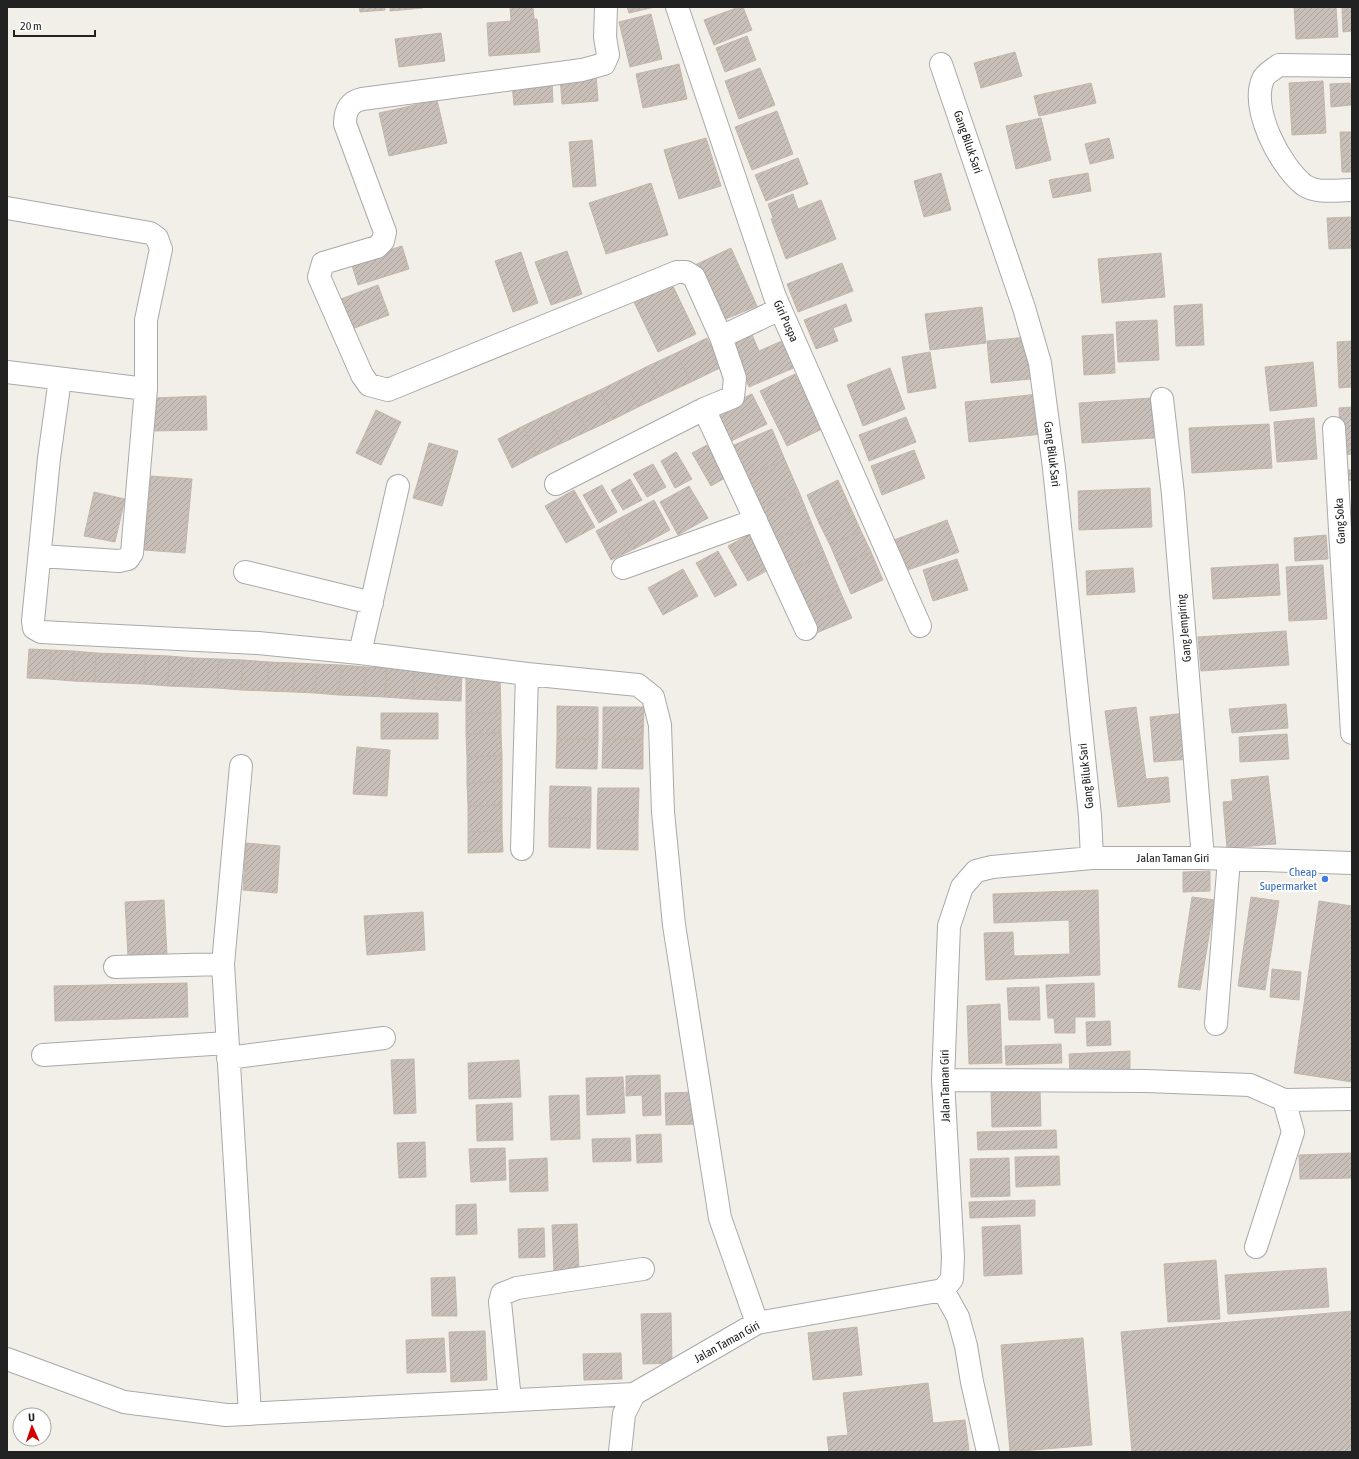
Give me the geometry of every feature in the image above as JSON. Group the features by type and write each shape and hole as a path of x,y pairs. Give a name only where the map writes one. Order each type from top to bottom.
{"street":[{"path":"556,484 704,409 732,397 735,378 721,337 694,277 686,272 677,272 388,390 369,385 362,374 319,277 322,263 377,247 383,241 384,237 384,232 345,124 345,114 351,104 362,99 582,70 604,64 608,55 605,37 606,7"},
{"name":"Giri Puspa","path":"677,7 780,309 920,626"},
{"name":"Gang Biluk Sari","path":"942,64 1024,308 1040,363 1056,484 1090,816 1092,858"},
{"path":"1352,66 1279,65 1264,78 1259,93 1262,114 1268,134 1289,169 1305,185 1322,191 1352,190"},
{"path":"7,208 150,233 157,238 161,249 146,320 146,389 132,553 128,559 119,561 40,556"},
{"path":"721,337 780,309"},
{"path":"7,372 146,389"},
{"path":"60,379 49,458 33,621 34,628 41,632 258,643 360,653 527,674 638,685 653,697 660,725 663,812 674,925 720,1218 757,1323"},
{"name":"Gang Jempiring","path":"1162,399 1173,494 1203,858"},
{"path":"704,409 806,629"},
{"name":"Gang Soka","path":"1334,428 1352,733"},
{"path":"360,653 398,486"},
{"path":"623,568 756,520"},
{"path":"246,572 372,603"},
{"path":"522,849 527,674"},
{"path":"241,766 223,964 250,1414"},
{"name":"Jalan Taman Giri","path":"634,1394 757,1323 942,1290 952,1279 953,1257 943,1080 949,926 962,888 976,871 992,866 1092,858 1203,858 1352,863"},
{"path":"1216,1024 1229,859"},
{"path":"115,967 223,964"},
{"path":"44,1055 228,1050 384,1038"},
{"path":"943,1080 1146,1081 1250,1085 1284,1100 1352,1099"},
{"path":"1256,1247 1293,1132 1284,1100"},
{"path":"510,1400 500,1302 502,1294 517,1288 643,1269"},
{"path":"942,1290 958,1317 966,1346 972,1382 988,1452"},
{"path":"7,1359 124,1402 226,1416 634,1394 624,1414 620,1452"}],"building":[{"path":"359,7 385,7 385,10 360,12"},
{"path":"390,7 423,7 423,8 390,11"},
{"path":"510,7 533,7 534,19 537,19 540,52 489,56 487,23 511,21"},
{"path":"627,7 655,7 629,13"},
{"path":"739,7 743,7 752,30 714,45 704,20"},
{"path":"1294,7 1336,7 1338,37 1296,39"},
{"path":"1342,7 1352,7 1352,31 1343,32"},
{"path":"651,14 662,59 630,67 619,22"},
{"path":"441,33 445,61 399,67 395,39"},
{"path":"747,36 756,60 725,72 716,48"},
{"path":"1015,52 1022,76 981,88 974,63"},
{"path":"679,64 687,99 643,108 636,74"},
{"path":"760,68 775,105 739,119 725,81"},
{"path":"596,73 598,101 562,104 560,76"},
{"path":"1323,81 1326,133 1292,135 1289,83"},
{"path":"552,82 553,102 514,105 512,85"},
{"path":"1091,83 1096,103 1039,116 1034,96"},
{"path":"1350,83 1351,105 1331,107 1330,84"},
{"path":"437,100 447,143 389,156 379,113"},
{"path":"777,111 793,154 752,170 735,127"},
{"path":"1041,118 1051,160 1016,169 1006,126"},
{"path":"1340,132 1352,132 1352,172 1342,172"},
{"path":"706,138 721,186 679,199 664,150"},
{"path":"1109,138 1114,158 1090,164 1085,144"},
{"path":"592,140 596,186 573,187 569,142"},
{"path":"798,158 808,184 766,201 755,175"},
{"path":"941,173 951,210 924,217 914,181"},
{"path":"1088,173 1091,191 1053,198 1049,180"},
{"path":"651,183 668,235 606,254 589,203"},
{"path":"793,194 798,209 821,200 836,239 786,259 771,219 773,218 768,204"},
{"path":"1352,217 1352,248 1329,249 1327,218"},
{"path":"402,246 409,269 358,285 351,262"},
{"path":"731,248 757,306 721,321 695,265"},
{"path":"567,251 582,294 551,305 535,262"},
{"path":"521,252 538,303 513,312 495,261"},
{"path":"1161,253 1165,297 1102,303 1098,259"},
{"path":"842,263 853,291 798,312 787,284"},
{"path":"671,282 696,334 658,352 633,300"},
{"path":"378,285 389,315 352,329 341,299"},
{"path":"846,304 852,321 833,328 838,341 816,349 804,320"},
{"path":"1202,304 1204,345 1176,346 1174,306"},
{"path":"982,307 986,343 930,350 925,314"},
{"path":"1157,320 1159,360 1118,362 1116,322"},
{"path":"750,330 759,351 784,340 796,367 749,387 728,340"},
{"path":"1113,334 1115,373 1084,375 1082,336"},
{"path":"1027,337 1031,379 991,383 987,341"},
{"path":"707,338 722,367 691,382 676,353"},
{"path":"1352,341 1352,387 1339,388 1337,342"},
{"path":"930,352 936,388 908,393 902,357"},
{"path":"676,353 691,382 663,395 648,366"},
{"path":"1313,362 1317,406 1270,411 1265,367"},
{"path":"648,366 663,395 638,407 624,378"},
{"path":"890,368 905,409 863,426 847,385"},
{"path":"795,374 822,429 787,446 760,391"},
{"path":"624,378 638,407 614,419 600,390"},
{"path":"600,390 614,419 588,431 573,402"},
{"path":"752,394 767,424 727,443 712,412"},
{"path":"1038,394 1042,434 969,442 965,402"},
{"path":"206,396 207,430 152,431 152,398"},
{"path":"1151,398 1154,438 1082,443 1079,403"},
{"path":"573,402 588,431 562,443 548,414"},
{"path":"1352,407 1352,454 1341,455 1339,408"},
{"path":"376,410 401,422 381,465 356,453"},
{"path":"548,414 562,443 537,455 523,426"},
{"path":"906,417 916,442 869,461 859,435"},
{"path":"1314,418 1317,459 1277,462 1274,422"},
{"path":"1269,424 1272,468 1192,473 1189,428"},
{"path":"523,426 537,455 512,468 498,439"},
{"path":"772,429 785,460 747,476 734,445"},
{"path":"429,443 458,451 442,506 413,498"},
{"path":"707,445 725,478 711,486 692,453"},
{"path":"914,450 925,478 882,495 871,466"},
{"path":"676,452 692,479 675,488 661,461"},
{"path":"785,460 799,492 761,508 747,476"},
{"path":"653,464 666,487 647,497 633,474"},
{"path":"1345,470 1352,470 1352,480 1346,481"},
{"path":"151,476 192,479 185,553 144,550"},
{"path":"630,479 642,500 623,510 611,490"},
{"path":"838,480 851,509 819,523 807,495"},
{"path":"602,485 617,512 599,523 583,495"},
{"path":"689,486 708,518 678,535 660,502"},
{"path":"1150,488 1152,527 1079,530 1078,491"},
{"path":"574,490 595,527 566,543 545,506"},
{"path":"94,492 125,499 115,542 84,536"},
{"path":"799,492 812,524 774,540 761,508"},
{"path":"654,500 670,530 636,548 620,518"},
{"path":"851,509 861,531 830,545 819,523"},
{"path":"620,518 636,548 611,560 596,531"},
{"path":"947,520 959,552 905,571 894,540"},
{"path":"812,524 825,555 787,571 774,540"},
{"path":"861,531 871,552 839,566 830,545"},
{"path":"752,533 772,568 748,581 728,546"},
{"path":"1326,535 1328,559 1295,561 1294,538"},
{"path":"718,551 737,585 715,597 696,563"},
{"path":"871,552 883,580 851,594 839,566"},
{"path":"825,555 840,591 803,607 787,571"},
{"path":"957,559 968,590 933,601 923,570"},
{"path":"1278,564 1280,595 1213,599 1211,568"},
{"path":"1323,565 1327,619 1289,621 1286,567"},
{"path":"1133,568 1135,592 1087,595 1086,571"},
{"path":"683,569 698,596 663,615 648,588"},
{"path":"840,591 852,618 814,634 803,607"},
{"path":"1286,631 1289,665 1201,671 1198,637"},
{"path":"29,649 51,650 49,679 27,678"},
{"path":"51,650 74,651 73,681 49,679"},
{"path":"74,651 96,653 95,682 73,681"},
{"path":"96,653 120,654 119,683 95,682"},
{"path":"120,654 145,655 144,684 119,683"},
{"path":"145,655 169,656 168,686 144,684"},
{"path":"169,656 193,658 191,687 168,686"},
{"path":"193,658 219,659 217,688 191,687"},
{"path":"219,659 243,660 241,690 217,688"},
{"path":"243,660 269,662 267,691 241,690"},
{"path":"269,662 294,663 293,692 267,691"},
{"path":"294,663 317,664 315,693 293,692"},
{"path":"317,664 341,665 339,695 315,693"},
{"path":"341,665 366,667 364,696 339,695"},
{"path":"366,667 387,668 385,697 364,696"},
{"path":"387,668 414,669 413,699 385,697"},
{"path":"414,669 438,671 436,700 413,699"},
{"path":"438,671 462,672 461,701 436,700"},
{"path":"500,676 501,713 466,713 466,677"},
{"path":"1286,704 1288,728 1232,733 1229,709"},
{"path":"557,706 598,707 598,739 557,739"},
{"path":"603,707 644,707 643,739 603,739"},
{"path":"1136,707 1146,779 1168,777 1170,802 1118,807 1105,711"},
{"path":"381,713 438,713 438,739 381,739"},
{"path":"466,713 501,713 501,733 466,734"},
{"path":"1186,713 1190,759 1154,762 1150,717"},
{"path":"501,733 502,756 467,757 466,734"},
{"path":"1287,734 1289,759 1240,762 1239,737"},
{"path":"557,739 598,739 597,769 556,768"},
{"path":"603,739 643,739 643,769 602,768"},
{"path":"357,747 390,750 387,796 353,794"},
{"path":"502,756 502,782 467,783 467,757"},
{"path":"1268,776 1276,844 1227,848 1223,802 1233,801 1231,780"},
{"path":"502,782 502,805 468,806 467,783"},
{"path":"550,786 591,787 591,819 549,818"},
{"path":"598,788 639,788 638,820 597,820"},
{"path":"502,805 502,831 468,832 468,806"},
{"path":"549,818 591,819 590,848 549,847"},
{"path":"597,820 638,820 638,850 597,849"},
{"path":"502,831 503,852 468,853 468,832"},
{"path":"246,843 280,846 277,893 243,890"},
{"path":"1210,871 1210,891 1183,892 1183,872"},
{"path":"1098,890 1100,975 986,980 984,933 1013,932 1014,956 1070,954 1069,920 994,923 993,894"},
{"path":"1192,897 1215,900 1200,990 1178,987"},
{"path":"1251,897 1279,901 1265,990 1238,986"},
{"path":"164,900 167,954 128,956 125,902"},
{"path":"1319,901 1352,906 1352,1082 1294,1073"},
{"path":"423,912 425,950 367,955 364,916"},
{"path":"1272,969 1301,972 1299,1000 1270,997"},
{"path":"187,983 188,1017 55,1021 54,986"},
{"path":"1094,983 1095,1017 1075,1017 1075,1033 1055,1033 1054,1018 1048,1018 1046,985"},
{"path":"1039,987 1040,1020 1009,1020 1007,988"},
{"path":"1000,1004 1002,1063 969,1064 967,1006"},
{"path":"1110,1021 1111,1045 1087,1046 1086,1022"},
{"path":"1061,1044 1062,1063 1006,1065 1005,1046"},
{"path":"1130,1051 1130,1074 1070,1076 1069,1054"},
{"path":"414,1059 416,1113 394,1114 391,1060"},
{"path":"519,1060 521,1097 469,1099 468,1063"},
{"path":"660,1075 661,1115 643,1116 642,1095 626,1096 626,1076"},
{"path":"623,1077 625,1113 587,1115 586,1078"},
{"path":"1040,1089 1041,1126 992,1127 991,1091"},
{"path":"695,1092 697,1124 666,1125 665,1093"},
{"path":"579,1095 580,1139 551,1140 549,1096"},
{"path":"512,1103 513,1140 477,1141 476,1105"},
{"path":"1056,1130 1057,1148 978,1150 977,1132"},
{"path":"661,1134 662,1162 637,1163 636,1135"},
{"path":"630,1138 631,1161 593,1162 592,1139"},
{"path":"425,1142 426,1177 399,1178 397,1143"},
{"path":"505,1148 506,1180 471,1182 469,1149"},
{"path":"1352,1153 1352,1178 1300,1179 1299,1155"},
{"path":"1059,1156 1060,1185 1016,1187 1015,1157"},
{"path":"547,1158 548,1191 510,1192 509,1160"},
{"path":"1009,1158 1010,1196 971,1197 970,1159"},
{"path":"1035,1200 1035,1216 970,1218 969,1202"},
{"path":"476,1204 477,1234 456,1235 456,1205"},
{"path":"577,1224 579,1270 554,1271 552,1225"},
{"path":"1020,1225 1022,1274 984,1276 982,1227"},
{"path":"544,1228 545,1257 519,1258 518,1229"},
{"path":"1216,1260 1220,1319 1168,1322 1164,1264"},
{"path":"1326,1268 1329,1307 1228,1314 1225,1275"},
{"path":"455,1277 457,1316 432,1316 431,1278"},
{"path":"1352,1311 1352,1452 1132,1452 1121,1332"},
{"path":"671,1313 672,1363 643,1364 641,1314"},
{"path":"857,1327 862,1375 813,1380 808,1333"},
{"path":"485,1331 487,1380 451,1382 449,1332"},
{"path":"444,1338 446,1372 407,1373 406,1340"},
{"path":"1083,1338 1092,1445 1010,1452 1001,1345"},
{"path":"621,1353 622,1379 584,1380 583,1354"},
{"path":"928,1383 933,1423 965,1420 969,1450 955,1452 829,1452 827,1437 848,1435 843,1393"}],"place":[{"name":"Cheap Supermarket","path":"1325,879"}]}
